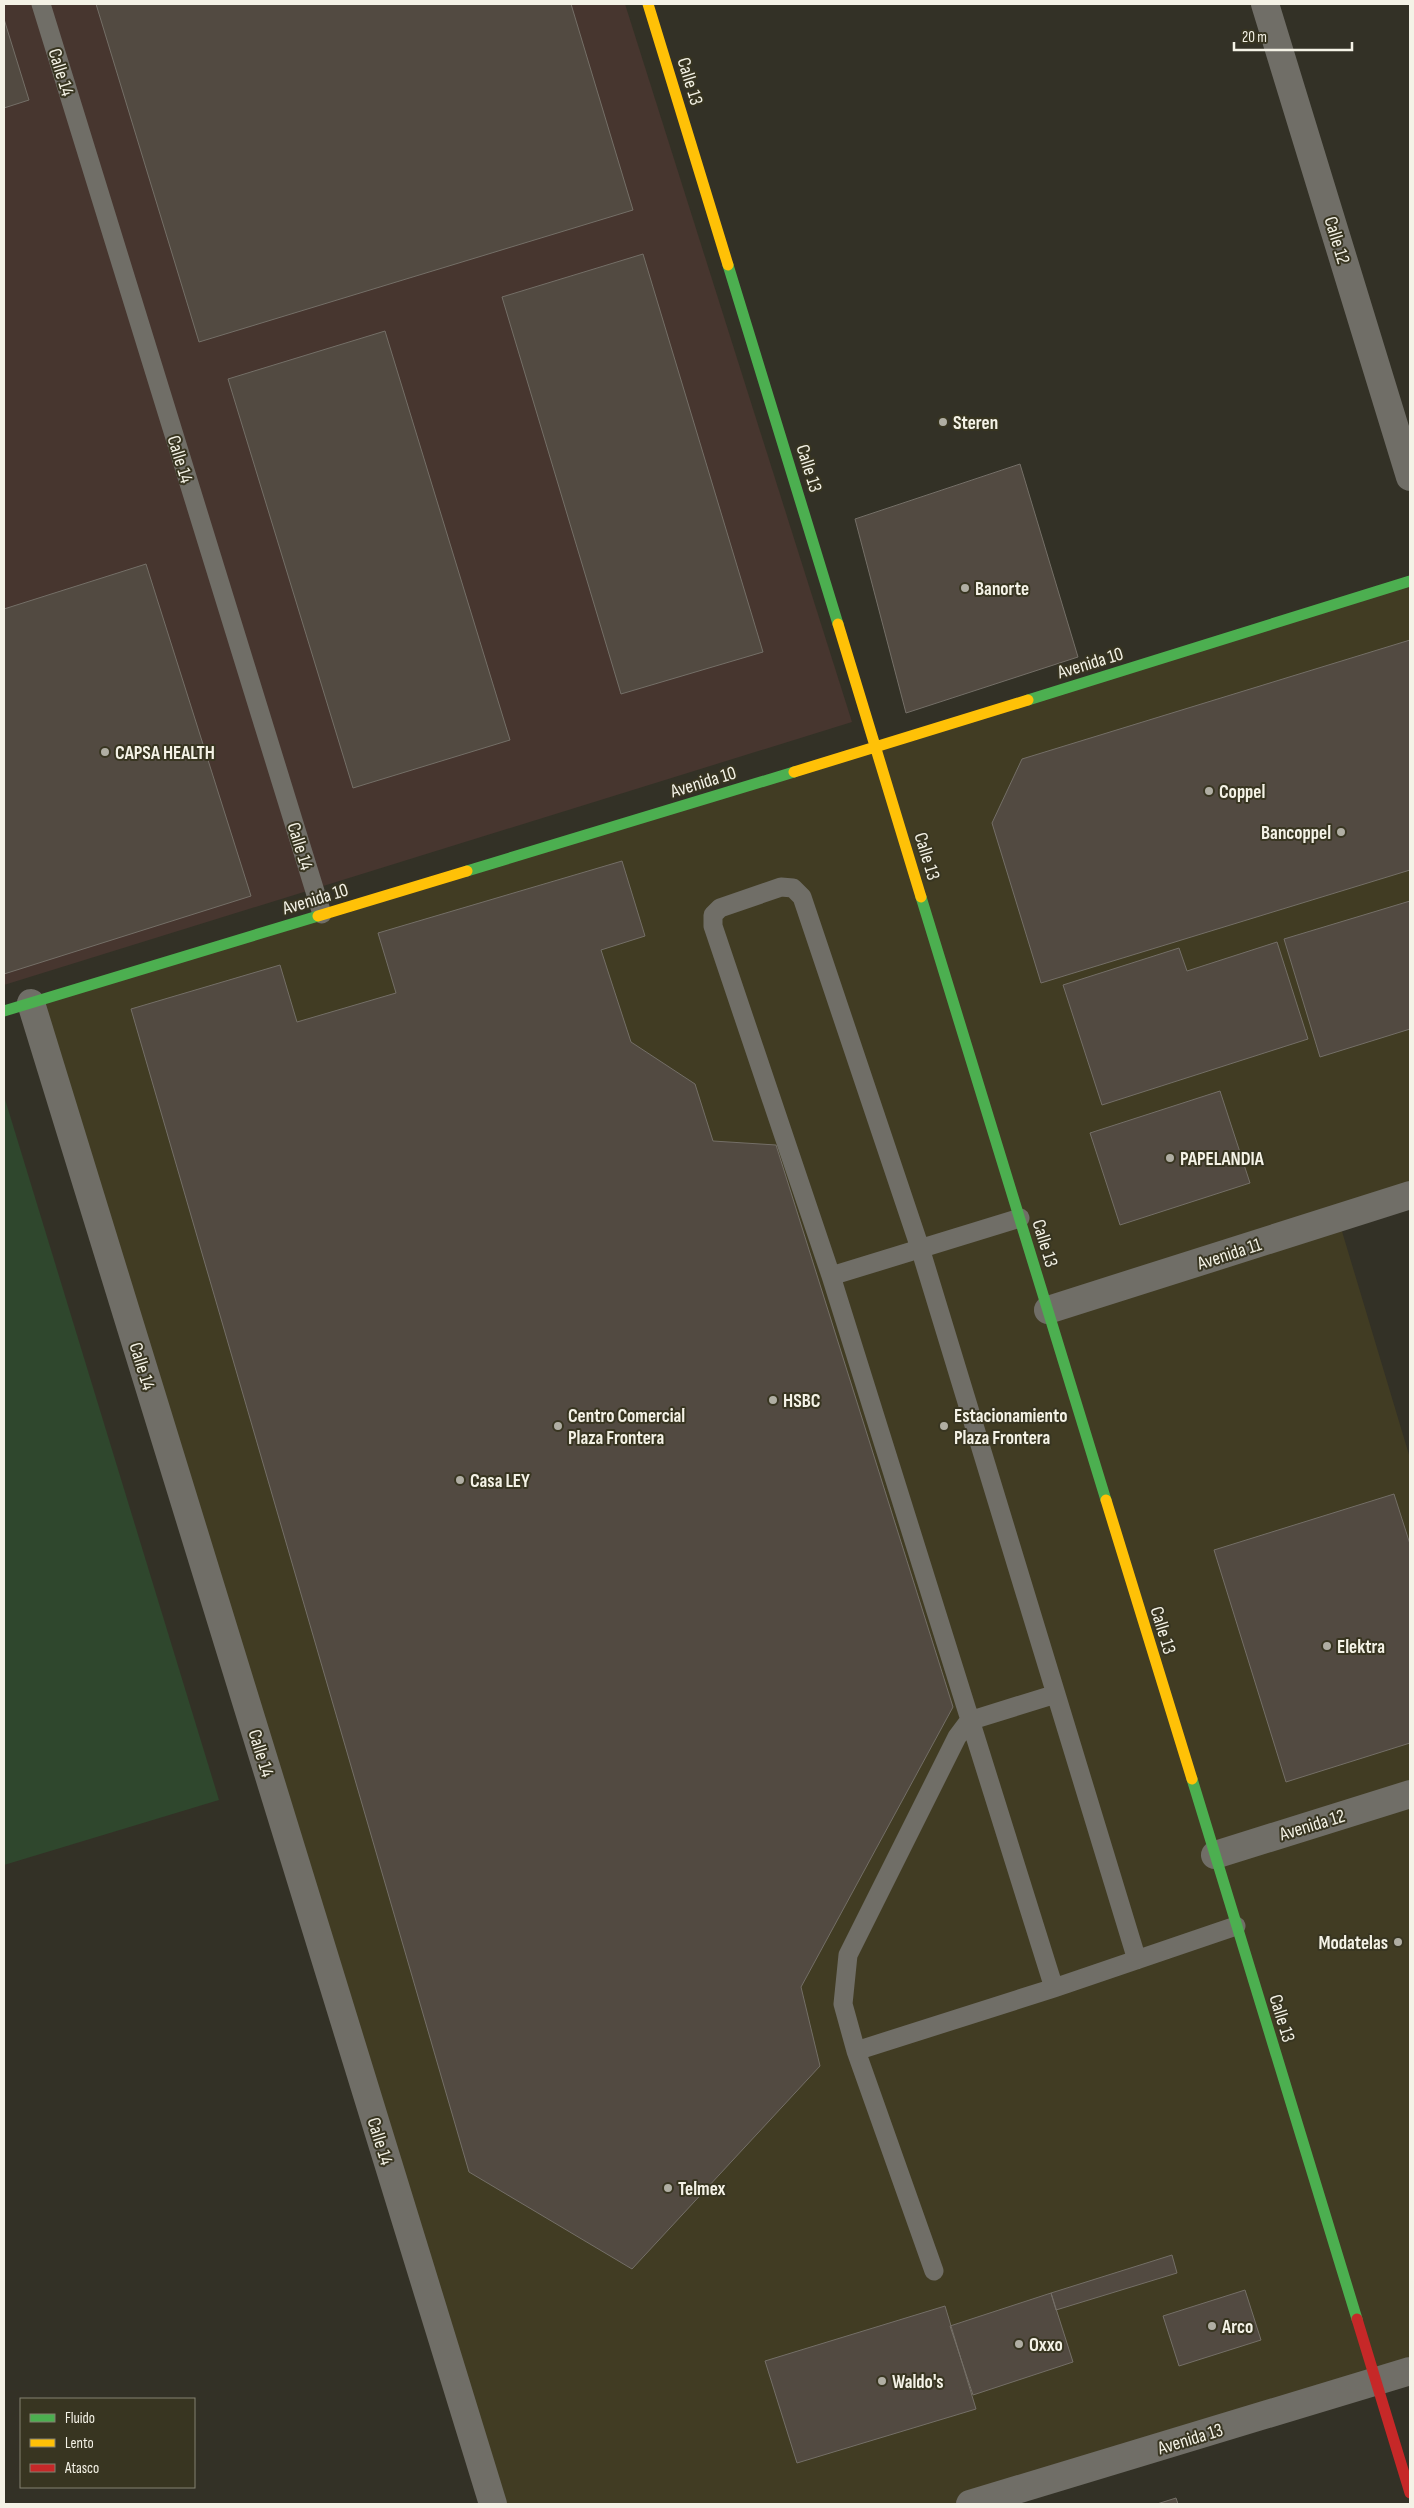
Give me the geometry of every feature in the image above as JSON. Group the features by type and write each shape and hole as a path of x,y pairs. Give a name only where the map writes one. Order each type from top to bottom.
{"street":[{"name":"Calle 13","path":"648,4 1410,2493"},
{"name":"Calle 12","path":"1266,4 1410,477"},
{"name":"Avenida 10","path":"4,1011 877,747 1410,581"},
{"name":"Calle 14","path":"31,1003 493,2504"},
{"name":"Avenida 11","path":"1048,1310 1410,1195"},
{"name":"Avenida 12","path":"1214,1855 1410,1794"},
{"name":"Avenida 13","path":"970,2504 1410,2371"}],"lane":[{"name":"Calle 14","path":"40,4 322,914"},
{"path":"1054,1988 831,1276 713,926 713,914 720,908 781,887 793,888 802,897 920,1248 1137,1960"},
{"path":"831,1276 1020,1218"},
{"path":"934,2271 856,2051 843,2004 848,1955 957,1737 969,1721 1056,1694"},
{"path":"856,2051 1054,1988 1236,1926"}],"shaded area":[{"path":"4,4 625,4 852,722 4,985"},
{"path":"1410,580 1410,1195 1338,1218 1410,1458 1410,2369 966,2504 493,2504 31,1003"}],"green space":[{"path":"4,1096 219,1800 4,1865"}],"building":[{"path":"96,4 571,4 633,210 199,342"},
{"path":"4,19 29,100 4,108"},
{"path":"643,254 763,652 621,694 502,297"},
{"path":"385,331 510,740 353,788 228,379"},
{"name":"Banorte","path":"1020,464 1078,657 906,713 855,519"},
{"name":"CAPSA HEALTH","path":"146,564 251,896 4,974 4,609"},
{"name":"Coppel","path":"1410,640 1410,870 1041,983 992,823 1022,759"},
{"name":"Centro Comercial Plaza Frontera","path":"622,861 645,936 601,950 631,1042 695,1084 713,1141 776,1145 953,1707 801,1987 820,2066 632,2269 469,2172 131,1009 280,965 297,1022 396,993 378,933"},
{"path":"1410,901 1410,1029 1320,1057 1284,939"},
{"path":"1277,942 1308,1039 1102,1105 1063,985 1179,948 1187,971"},
{"name":"PAPELANDIA","path":"1220,1091 1250,1183 1120,1225 1090,1133"},
{"name":"Elektra","path":"1394,1494 1410,1544 1410,1743 1286,1782 1214,1550"},
{"path":"1172,2255 1177,2273 1056,2310 1051,2293"},
{"path":"1245,2290 1261,2340 1179,2366 1163,2316"},
{"path":"1051,2293 1073,2362 973,2395 950,2326"},
{"path":"945,2306 976,2409 797,2463 765,2361"},
{"path":"1176,2498 1178,2504 1157,2504"}],"traffic: fast":[{"path":"728,265 838,624"},
{"path":"1028,700 1410,581"},
{"path":"467,871 794,772"},
{"path":"921,897 1106,1500"},
{"path":"4,1011 318,916"},
{"path":"1192,1779 1357,2319"}],"traffic: slow":[{"path":"648,4 728,265"},
{"path":"838,624 921,897"},
{"path":"794,772 1028,700"},
{"path":"318,916 467,871"},
{"path":"1106,1500 1192,1779"}],"traffic: jam":[{"path":"1357,2319 1410,2493"}],"place":[{"name":"Steren","path":"943,422"},
{"name":"Banorte","path":"965,588"},
{"name":"CAPSA HEALTH","path":"105,752"},
{"name":"Coppel","path":"1209,791"},
{"name":"Bancoppel","path":"1341,832"},
{"name":"PAPELANDIA","path":"1170,1158"},
{"name":"HSBC","path":"773,1400"},
{"name":"Centro Comercial Plaza Frontera","path":"558,1426"},
{"name":"Estacionamiento Plaza Frontera","path":"944,1426"},
{"name":"Casa LEY","path":"460,1480"},
{"name":"Elektra","path":"1327,1646"},
{"name":"Modatelas","path":"1398,1942"},
{"name":"Telmex","path":"668,2188"},
{"name":"Arco","path":"1212,2326"},
{"name":"Oxxo","path":"1019,2344"},
{"name":"Waldo's","path":"882,2381"}]}
